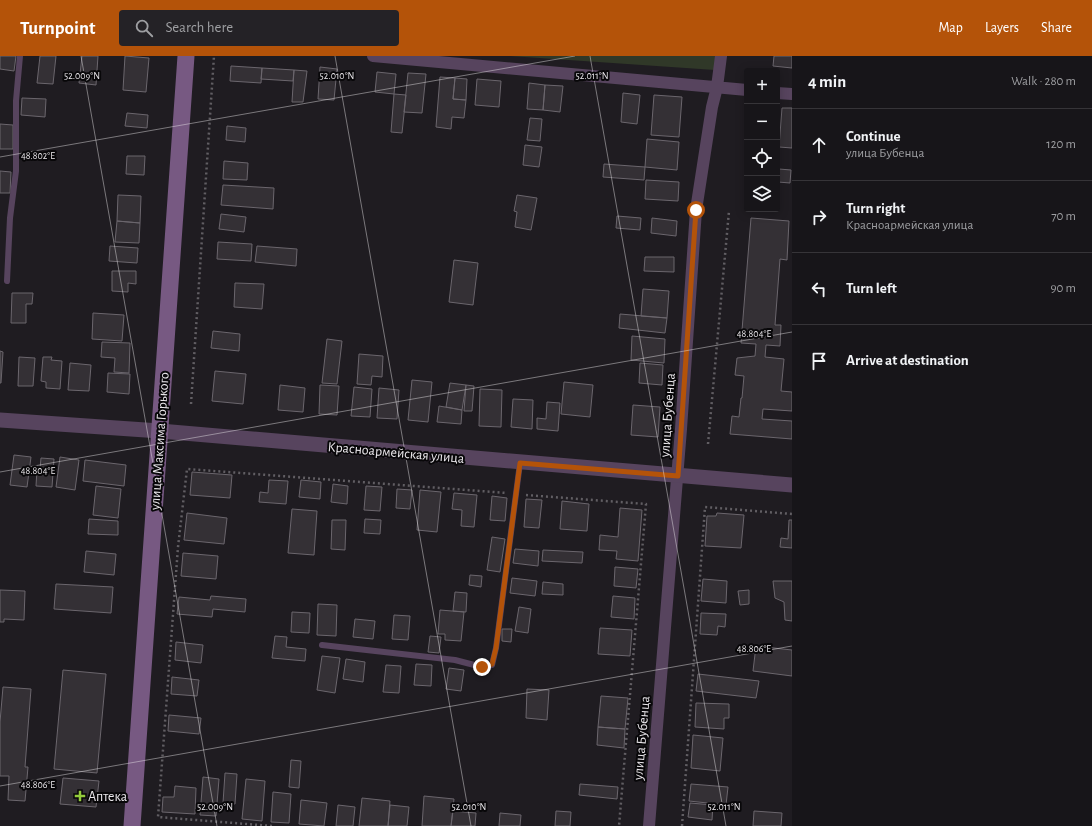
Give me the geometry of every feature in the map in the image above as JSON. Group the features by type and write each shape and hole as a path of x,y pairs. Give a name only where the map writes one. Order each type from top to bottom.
{"main road":[{"name":"улица Максима Горького","path":"132,826 186,56"}],"street":[{"path":"373,56 744,90"},
{"name":"улица Бубенца","path":"649,826 678,476 696,210 712,107 717,88 720,56"},
{"path":"780,93 792,94"},
{"name":"Красноармейская улица","path":"0,420 160,431 520,463 792,485"}],"lane":[{"path":"7,281 10,218 16,172 16,101 20,56"},
{"path":"322,645 455,660 482,667 492,664 496,648 520,463"}],"path":[{"path":"191,404 214,56"},
{"path":"708,444 729,210"},
{"path":"187,469 178,547 158,817 272,826"},
{"path":"682,826 705,507 792,514"}],"green space":[{"path":"510,56 717,56 715,70"}],"building":[{"path":"0,56 16,56 14,71 0,69"},
{"path":"40,56 56,56 53,84 37,83"},
{"path":"82,56 98,56 96,85 79,83"},
{"path":"125,56 149,58 146,92 123,90"},
{"path":"774,56 792,56 792,68 773,66"},
{"path":"231,66 262,68 261,83 230,81"},
{"path":"320,67 337,69 334,100 318,99"},
{"path":"262,68 294,70 293,81 261,79"},
{"path":"294,70 307,71 303,102 292,102"},
{"path":"377,72 396,74 394,94 375,92"},
{"path":"408,73 426,74 422,113 404,112"},
{"path":"440,77 455,78 453,99 466,100 464,118 452,117 451,129 436,127"},
{"path":"455,78 467,79 466,100 453,99"},
{"path":"477,79 501,81 499,107 475,105"},
{"path":"529,83 545,85 543,110 527,109"},
{"path":"545,85 563,86 560,112 543,110"},
{"path":"623,93 640,95 637,124 621,122"},
{"path":"394,94 406,95 402,133 391,132"},
{"path":"654,95 682,97 679,137 651,135"},
{"path":"22,98 46,99 45,117 21,115"},
{"path":"782,108 792,108 792,148 780,147"},
{"path":"127,113 148,115 147,128 125,126"},
{"path":"530,118 542,119 540,141 527,140"},
{"path":"0,124 13,125 13,149 0,149"},
{"path":"227,126 246,128 245,142 226,140"},
{"path":"647,139 679,142 677,170 645,167"},
{"path":"525,145 542,147 539,167 523,165"},
{"path":"127,156 145,156 144,175 126,174"},
{"path":"224,161 248,163 247,180 223,179"},
{"path":"604,164 645,167 644,180 603,177"},
{"path":"780,169 791,170 790,183 780,182"},
{"path":"0,171 11,172 10,193 0,193"},
{"path":"646,180 679,182 678,201 645,199"},
{"path":"223,185 274,188 273,209 221,205"},
{"path":"118,195 141,196 140,223 117,221"},
{"path":"517,195 537,198 531,230 515,227 517,212 514,211"},
{"path":"221,214 246,217 244,232 219,229"},
{"path":"617,216 641,218 640,230 616,228"},
{"path":"652,218 677,221 676,236 651,233"},
{"path":"751,218 789,221 787,260 780,259 775,325 781,325 780,346 766,345 765,357 784,359 781,391 792,392 792,411 763,409 762,419 792,421 792,439 730,434 732,416 739,417 742,398 744,376 735,375 737,358 755,356 756,344 741,343"},
{"path":"117,221 140,223 139,243 115,242"},
{"path":"218,242 252,244 251,261 217,259"},
{"path":"110,246 138,248 137,263 109,261"},
{"path":"257,246 297,249 296,266 255,262"},
{"path":"645,257 674,257 674,272 644,271"},
{"path":"454,260 478,263 473,305 449,302"},
{"path":"112,271 136,271 136,284 128,283 128,292 112,291"},
{"path":"235,283 264,284 262,309 234,307"},
{"path":"643,289 669,291 667,318 641,316"},
{"path":"12,293 33,293 32,304 26,304 26,323 11,323"},
{"path":"93,313 124,315 122,341 92,339"},
{"path":"620,314 667,318 665,333 619,328"},
{"path":"213,331 240,334 239,351 211,348"},
{"path":"632,336 665,339 664,363 631,360"},
{"path":"327,339 342,341 337,384 322,383"},
{"path":"102,342 130,343 129,373 114,372 115,358 101,357"},
{"path":"0,351 3,352 1,383 0,383"},
{"path":"359,354 383,356 382,377 372,376 371,385 357,384"},
{"path":"19,357 35,358 33,386 18,386"},
{"path":"43,357 52,357 51,360 62,361 60,389 46,388 46,382 41,381"},
{"path":"70,363 91,365 89,391 68,390"},
{"path":"640,363 663,365 662,385 639,383"},
{"path":"215,371 246,374 243,404 212,401"},
{"path":"108,373 130,374 129,394 107,392"},
{"path":"412,380 432,382 428,422 408,420"},
{"path":"564,382 593,385 590,417 561,414"},
{"path":"450,383 466,385 462,410 446,407"},
{"path":"280,385 305,388 303,412 278,410"},
{"path":"320,385 339,386 337,415 319,414"},
{"path":"466,385 474,386 472,411 464,411"},
{"path":"354,387 372,389 370,417 351,416"},
{"path":"379,388 399,390 397,419 377,418"},
{"path":"480,389 502,390 501,427 479,426"},
{"path":"513,399 533,400 532,429 511,427"},
{"path":"547,402 560,403 558,431 537,429 537,418 546,419"},
{"path":"633,405 660,407 658,437 631,435"},
{"path":"439,406 462,410 461,424 437,422"},
{"path":"14,455 31,457 27,487 10,485"},
{"path":"60,457 79,460 75,490 56,487"},
{"path":"41,458 54,459 52,487 36,486 37,469 40,469"},
{"path":"85,460 126,465 124,486 83,481"},
{"path":"192,472 232,475 230,498 190,495"},
{"path":"269,480 288,481 286,504 259,502 260,492 268,493"},
{"path":"301,480 321,482 320,499 299,497"},
{"path":"333,484 348,486 347,504 331,502"},
{"path":"96,486 121,489 118,518 93,515"},
{"path":"366,486 382,487 380,511 364,510"},
{"path":"397,489 412,490 410,509 396,508"},
{"path":"420,490 441,492 437,532 417,530"},
{"path":"454,493 477,495 474,527 461,526 462,510 452,509"},
{"path":"492,496 507,498 505,521 490,520"},
{"path":"526,499 542,500 539,528 524,527"},
{"path":"562,501 589,504 587,531 560,529"},
{"path":"620,508 642,510 638,561 616,559 617,551 599,550 600,535 618,537"},
{"path":"292,509 317,511 314,555 288,553"},
{"path":"187,513 227,518 224,544 184,540"},
{"path":"717,513 744,515 741,548 705,546 707,516 716,516"},
{"path":"89,519 118,521 118,535 88,534"},
{"path":"365,519 381,520 380,534 364,533"},
{"path":"332,520 346,520 345,550 331,549"},
{"path":"789,520 792,520 792,548 780,547 781,538 788,539"},
{"path":"492,537 505,539 500,572 487,570"},
{"path":"515,549 539,551 538,566 513,563"},
{"path":"543,550 583,552 582,563 542,561"},
{"path":"86,551 116,554 114,575 84,572"},
{"path":"183,553 218,556 216,579 181,576"},
{"path":"615,567 638,569 636,588 614,586"},
{"path":"470,575 482,576 481,587 469,585"},
{"path":"512,578 537,581 535,596 510,593"},
{"path":"703,579 727,581 726,603 701,601"},
{"path":"773,581 792,581 792,621 785,620 784,602 775,598"},
{"path":"543,582 563,584 563,595 542,594"},
{"path":"56,584 113,587 111,613 54,609"},
{"path":"0,590 25,591 24,620 4,619 4,622 0,622"},
{"path":"749,590 749,604 740,605 738,591"},
{"path":"455,592 467,593 466,612 453,611"},
{"path":"211,596 246,599 245,612 213,609 212,617 177,614 179,597 210,600"},
{"path":"613,596 635,598 634,619 611,617"},
{"path":"318,604 337,605 336,636 317,635"},
{"path":"519,607 531,609 528,633 515,631"},
{"path":"440,610 464,612 461,641 445,640 445,634 438,634"},
{"path":"292,612 310,613 309,633 291,632"},
{"path":"701,613 726,614 725,627 718,626 717,635 700,634"},
{"path":"394,615 410,616 408,640 392,639"},
{"path":"355,619 375,621 373,639 353,637"},
{"path":"600,628 632,630 630,656 598,654"},
{"path":"502,629 512,629 511,642 502,641"},
{"path":"275,636 287,637 286,647 306,649 305,661 272,658"},
{"path":"430,636 441,637 439,653 428,652"},
{"path":"176,642 203,645 201,663 175,660"},
{"path":"756,646 792,650 792,676 753,671"},
{"path":"322,656 340,658 335,693 317,690"},
{"path":"346,659 365,662 363,682 343,679"},
{"path":"416,664 432,665 431,686 414,685"},
{"path":"386,665 401,666 399,693 383,692"},
{"path":"449,668 464,670 461,691 446,689"},
{"path":"63,670 106,674 97,773 54,769"},
{"path":"698,674 759,681 756,698 696,691"},
{"path":"172,677 199,680 197,696 171,694"},
{"path":"3,687 31,689 25,767 28,767 25,801 8,800 9,776 0,776 0,722"},
{"path":"527,689 549,690 547,720 526,718"},
{"path":"601,696 628,698 625,729 598,727"},
{"path":"696,703 729,704 729,718 724,718 724,729 695,727"},
{"path":"169,715 201,718 199,734 168,731"},
{"path":"598,727 625,729 624,748 597,745"},
{"path":"693,735 723,738 720,771 691,768"},
{"path":"291,760 301,761 299,788 289,787"},
{"path":"225,773 237,774 235,804 223,803"},
{"path":"203,777 219,779 216,816 200,815"},
{"path":"63,778 99,781 96,807 60,804"},
{"path":"246,779 265,781 262,821 242,819"},
{"path":"580,784 618,787 617,799 579,795"},
{"path":"691,784 728,787 726,805 689,801"},
{"path":"175,786 196,788 195,814 162,812 163,797 174,797"},
{"path":"273,792 291,794 289,823 271,822"},
{"path":"424,796 454,799 451,826 422,826"},
{"path":"362,798 390,801 388,826 359,826"},
{"path":"301,800 327,803 324,826 299,824"},
{"path":"690,803 713,805 712,820 688,817"},
{"path":"338,805 355,807 353,826 336,826"},
{"path":"390,805 409,807 407,826 388,826"},
{"path":"453,811 476,813 475,826 451,826"},
{"path":"556,811 571,812 570,826 555,826"},
{"path":"754,811 782,813 781,826 753,826"},
{"path":"500,813 521,815 520,826 499,826"}],"place":[{"name":"Аптека","path":"80,796"}],"route":[{"path":"482,667 492,664 496,648 520,463 678,476 696,210"}]}
